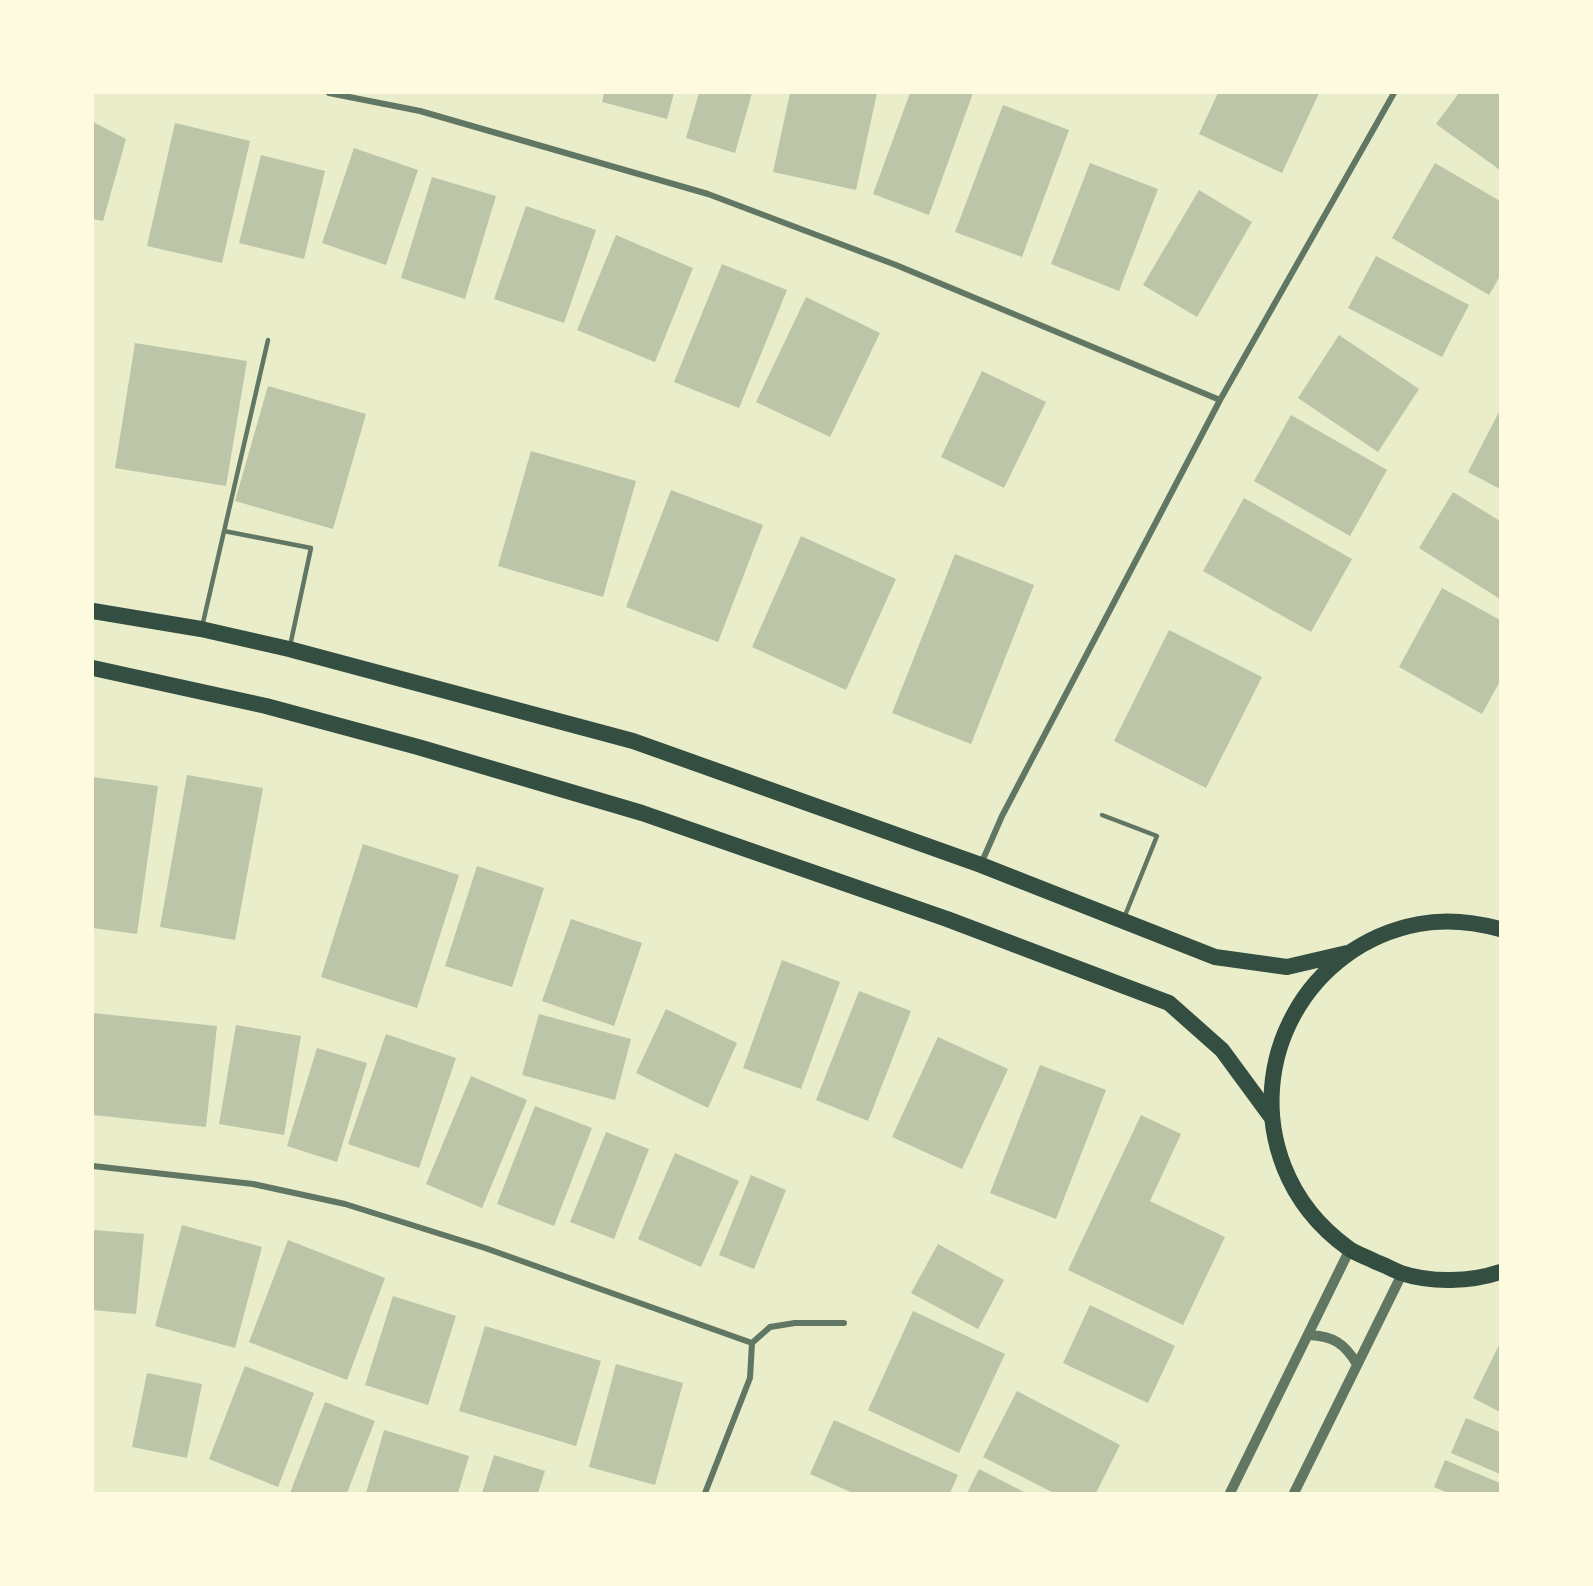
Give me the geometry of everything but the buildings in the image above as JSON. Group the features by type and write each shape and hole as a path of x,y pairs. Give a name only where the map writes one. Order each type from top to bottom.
{"highway":[{"path":"93,611 201,629 289,649 633,741 981,865 1215,957 1287,967 1347,953"},
{"path":"93,668 266,706 418,747 642,813 947,920 1168,1003 1222,1050 1272,1118"},
{"path":"1500,929 1473,923 1447,921 1420,923 1370,940 1347,953 1323,974 1299,1003 1283,1037 1273,1073 1272,1118 1277,1149 1289,1179 1304,1206 1325,1230 1350,1250 1402,1274 1433,1279 1465,1279 1500,1272"}],"street":[{"path":"329,93 420,111 708,194 896,265 1220,400"},
{"path":"981,865 1002,816 1220,400 1394,93"},
{"path":"93,1166 253,1184 345,1204 485,1248 752,1343"},
{"path":"1230,1493 1350,1250"},
{"path":"1294,1493 1402,1274"},
{"path":"705,1493 750,1378 752,1343 770,1327 795,1323 844,1323"},
{"path":"1309,1335 1324,1336 1338,1342 1350,1351 1358,1364"}],"lane":[{"path":"201,629 268,340"},
{"path":"224,531 311,548 289,649"},
{"path":"1102,815 1157,836 1123,920"}]}
